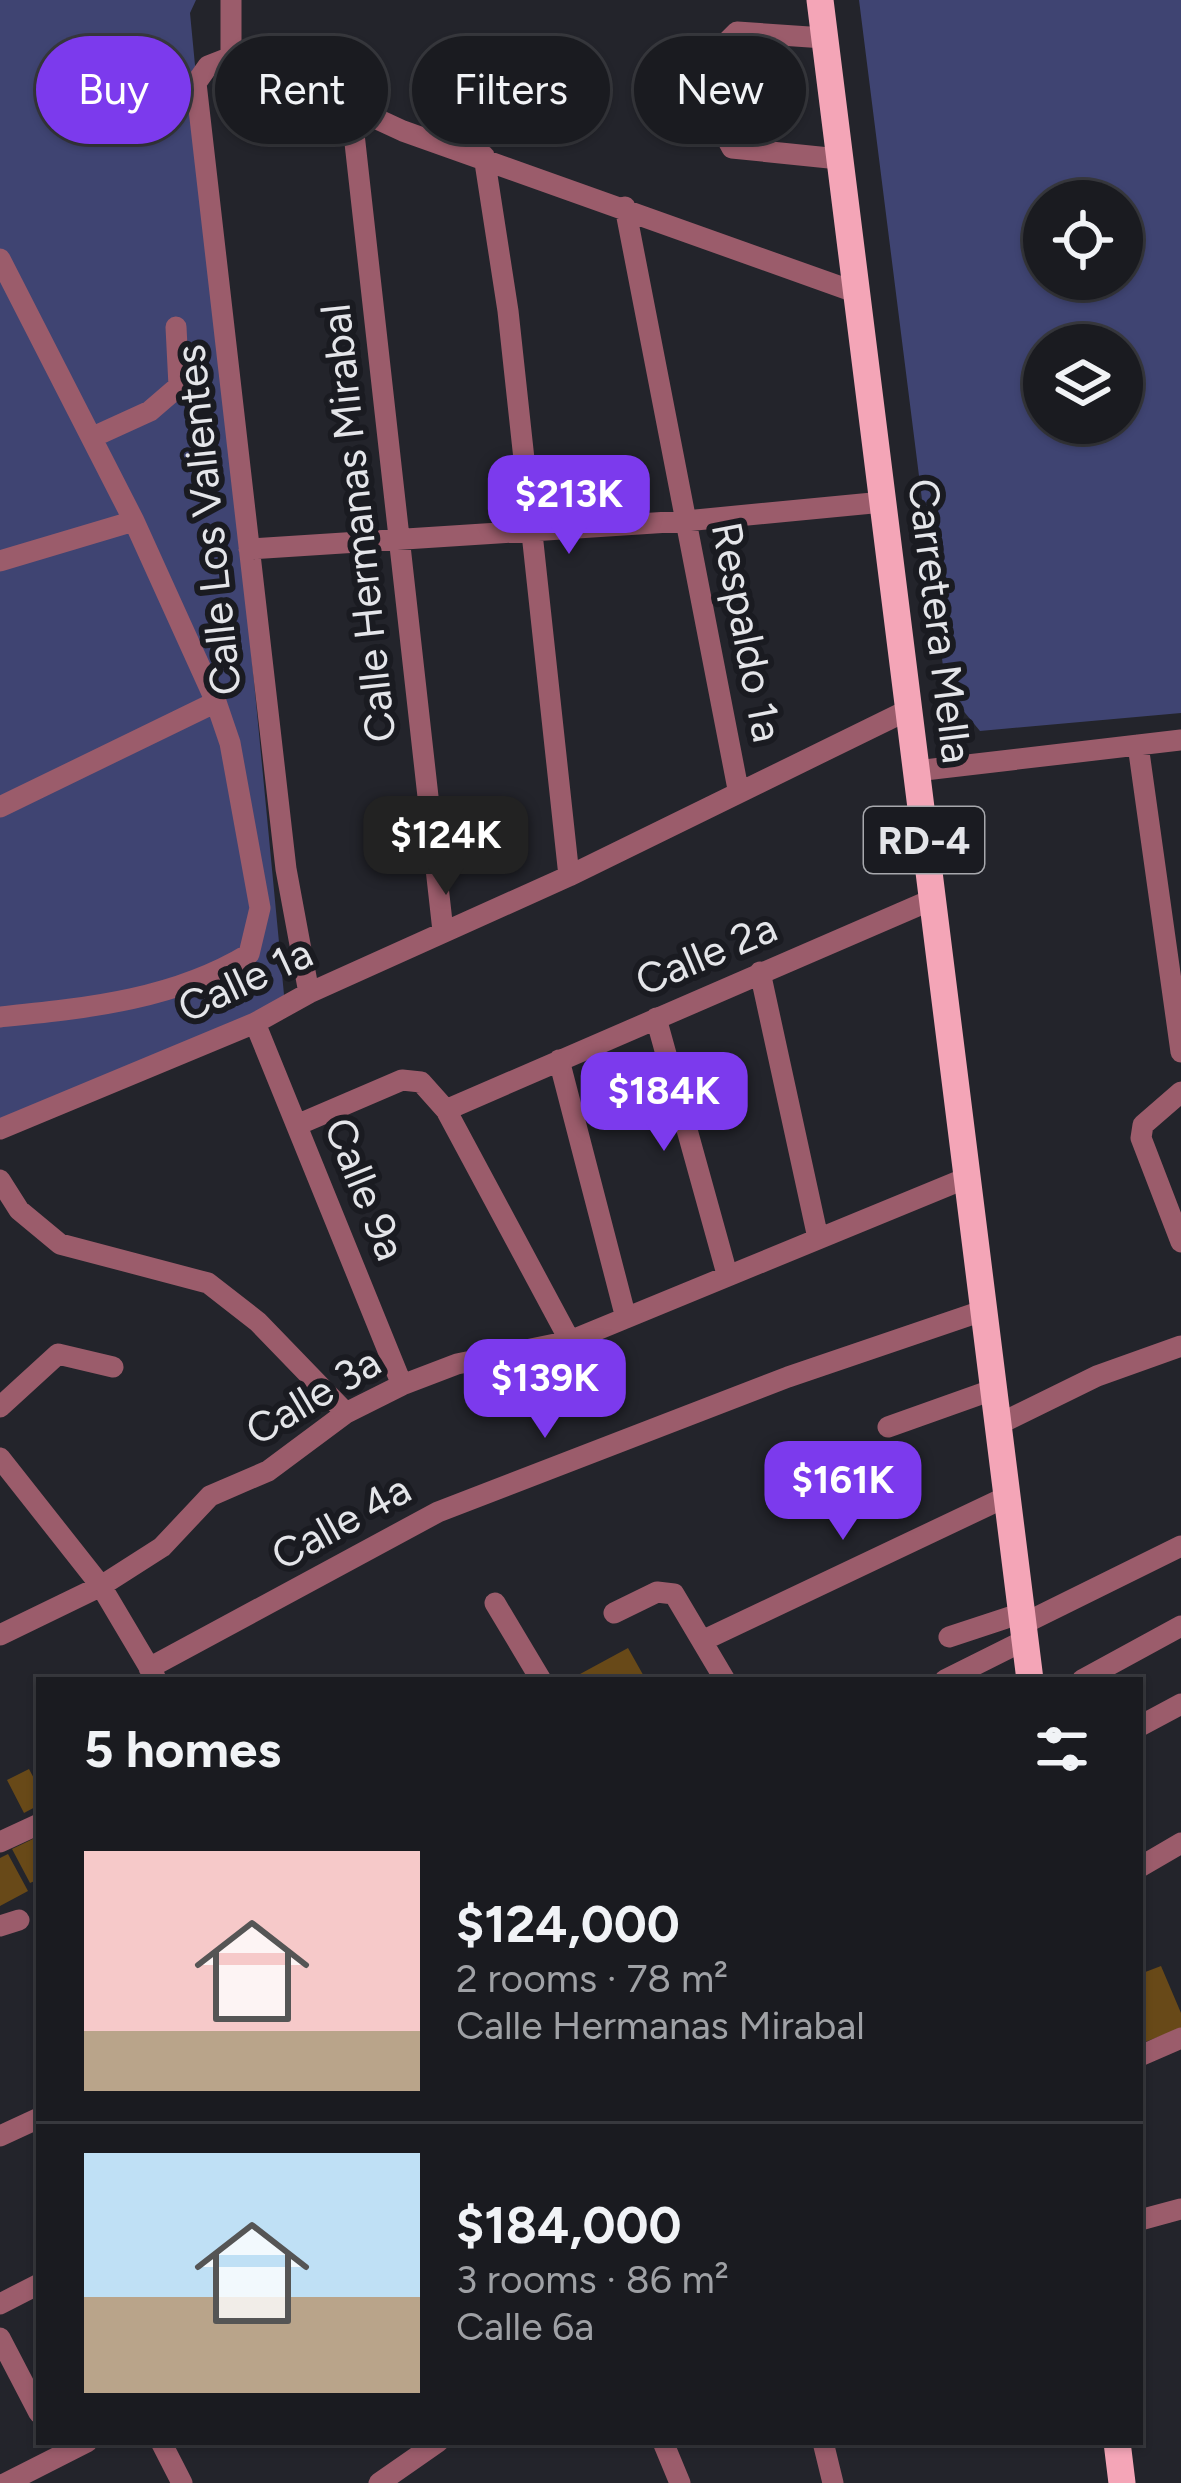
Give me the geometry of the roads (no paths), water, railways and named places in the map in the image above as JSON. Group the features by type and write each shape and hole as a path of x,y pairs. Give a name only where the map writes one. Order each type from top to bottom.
{"main road":[{"name":"Carretera Mella","path":"820,0 1030,1677"},
{"path":"1117,2445 1122,2483"}],"street":[{"path":"231,0 231,36"},
{"path":"824,38 737,32 721,48 720,126 732,148 839,159"},
{"name":"Calle Los Valientes","path":"215,63 196,83 286,869 308,993"},
{"path":"388,124 855,292"},
{"name":"Calle Hermanas Mirabal","path":"355,144 443,931"},
{"path":"484,156 508,311 568,876"},
{"name":"Respaldo 1a","path":"625,207 739,789"},
{"path":"0,259 134,520 216,702 230,743 260,908 249,954 192,983 128,1001 0,1017"},
{"path":"0,308 23,297"},
{"path":"93,437 150,411 178,386 176,327"},
{"path":"249,549 685,521 883,502"},
{"path":"0,561 134,520"},
{"path":"0,807 216,702"},
{"name":"Calle 1a","path":"0,1130 255,1023 308,993 568,876 910,709"},
{"path":"916,771 1181,740"},
{"path":"1138,745 1181,1052"},
{"name":"Calle 2a","path":"446,1110 931,900"},
{"path":"760,972 818,1238"},
{"path":"656,1018 727,1274"},
{"name":"Calle 9a","path":"255,1023 402,1385"},
{"path":"559,1060 626,1318"},
{"path":"297,1125 402,1080 422,1082 446,1110 570,1341"},
{"path":"1181,1093 1142,1125 1141,1138 1181,1242"},
{"name":"Calle 3a","path":"0,1635 101,1586 162,1547 210,1496 268,1471 346,1413 402,1385 457,1364 570,1341 964,1178"},
{"path":"0,1180 19,1210 60,1244 208,1283 258,1322 346,1413"},
{"name":"Calle 4a","path":"153,1674 437,1512 788,1377 982,1311"},
{"path":"997,1425 1097,1376 1181,1346"},
{"path":"0,1407 58,1354 113,1366"},
{"path":"888,1427 992,1390"},
{"path":"0,1458 101,1586 153,1674"},
{"path":"702,1641 1008,1496"},
{"path":"949,1677 1023,1626 1181,1546"},
{"path":"614,1613 666,1591 674,1594 722,1677"},
{"path":"495,1603 539,1677"},
{"path":"949,1637 1023,1626"},
{"path":"1088,1677 1181,1627"},
{"path":"1143,1724 1181,1704"},
{"path":"0,1842 36,1825"},
{"path":"1143,1865 1181,1843"},
{"path":"1143,2055 1181,2038"},
{"path":"0,2136 36,2119"},
{"path":"1143,2219 1181,2209"},
{"path":"0,2304 36,2286"},
{"path":"0,2338 36,2407"},
{"path":"163,2445 182,2483"},
{"path":"380,2483 427,2445"},
{"path":"664,2445 680,2483"},
{"path":"824,2445 833,2483"},
{"path":"5,2483 57,2449"}]}
